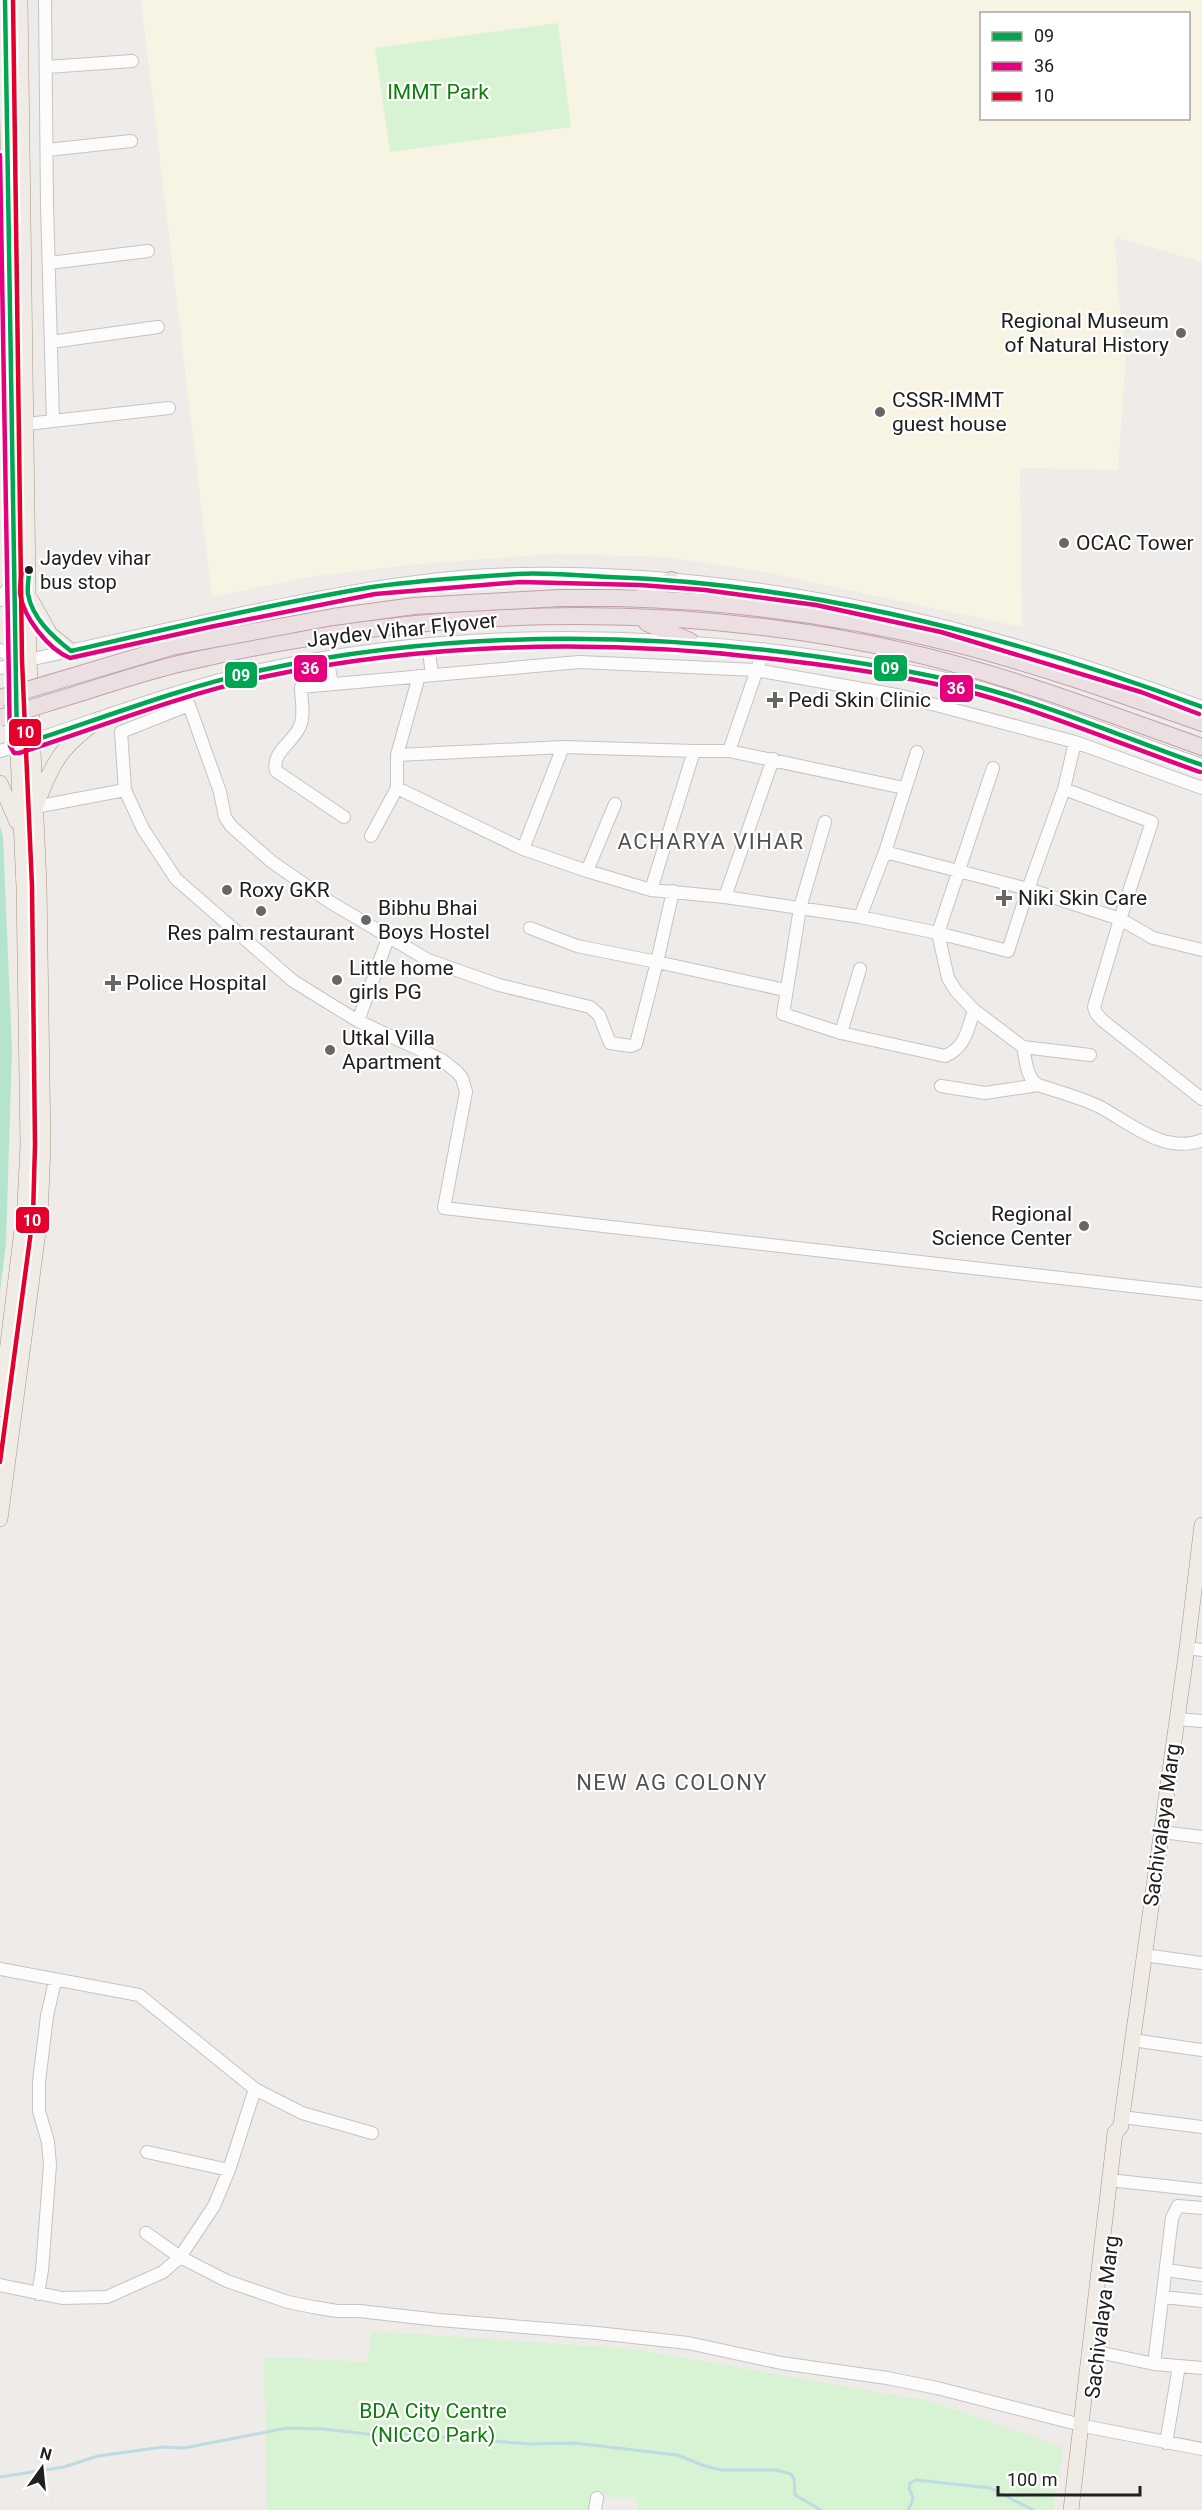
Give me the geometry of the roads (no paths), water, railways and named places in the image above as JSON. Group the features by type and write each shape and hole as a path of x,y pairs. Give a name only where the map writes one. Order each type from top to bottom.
{"highway":[{"path":"638,599 671,580"},
{"name":"Jaydev Vihar Flyover","path":"0,698 171,647 333,617 425,605 561,598 618,598 676,600 794,612 907,632 961,645 1072,678 1202,723"},
{"name":"Jaydev Vihar Flyover","path":"0,718 185,662 268,645 416,624 568,616 766,627 903,651 996,676 1202,747"},
{"path":"627,618 690,641"}],"main road":[{"path":"0,1408 27,1181 24,887 17,746 7,660 15,578 13,42 5,0"},
{"path":"0,1519 39,1228 42,1182 39,886 28,594 13,427 7,401 5,247 13,42 20,0"},
{"path":"28,594 50,634 71,651"},
{"path":"35,807 55,759 78,735 99,719"},
{"path":"0,783 21,830"},
{"name":"Sachivalaya Marg","path":"1079,2510 1085,2426 1115,2133 1121,2122 1176,1719 1195,1649 1202,1525"},
{"name":"Sachivalaya Marg","path":"1071,2510 1098,2352 1118,2181 1126,2133 1121,2122"}],"street":[{"path":"45,0 53,421"},
{"path":"47,67 132,61"},
{"path":"47,150 131,141"},
{"path":"49,263 148,251"},
{"path":"51,342 158,327"},
{"path":"13,427 169,408"},
{"path":"30,660 225,616 374,587 520,574 671,580 823,598 943,625 1143,685 1202,707"},
{"path":"0,600 15,578"},
{"path":"0,751 196,685 327,658 428,644 518,639 690,641 888,667 973,686 1092,725 1202,765"},
{"path":"428,644 432,675"},
{"path":"729,751 764,649"},
{"path":"327,658 332,684"},
{"path":"344,817 280,776 274,764 302,723 301,687 579,662 756,670 902,696 1080,744 1202,788"},
{"path":"370,836 397,788 397,755 419,676"},
{"path":"673,891 638,1040 631,1046 615,1045 607,1040 599,1015 590,1007 499,985 428,960 330,903 272,862 231,826 225,817 220,792 189,705 121,732 125,790 143,829 176,879 293,981 358,1021 442,1060 458,1072 466,1092 444,1208 1202,1294"},
{"path":"397,788 524,849 651,890 725,897 860,917 938,933 1008,951 1080,744 1092,725"},
{"path":"397,755 563,747 729,751 904,788"},
{"path":"524,849 563,747"},
{"path":"651,890 694,751"},
{"path":"860,917 885,852 917,752"},
{"path":"725,897 772,759"},
{"path":"993,768 938,933 948,978 956,991 974,1010 1023,1047 1090,1055"},
{"path":"1064,789 1152,822 1095,1000 1096,1013 1202,1099"},
{"path":"35,807 125,790"},
{"path":"587,871 615,804"},
{"path":"825,822 800,908 785,990 783,1014 841,1033 945,1056 960,1047 974,1010"},
{"path":"885,852 1028,889 1120,919 1153,938 1202,950"},
{"path":"530,928 577,946 785,990"},
{"path":"358,1021 388,938"},
{"path":"841,1033 860,969"},
{"path":"1023,1047 1030,1076 1038,1085 1084,1100 1131,1128 1169,1143 1184,1144 1202,1140"},
{"path":"941,1086 985,1093 1038,1085"},
{"path":"1176,1719 1202,1721"},
{"path":"1162,1832 1202,1837"},
{"path":"1144,1955 1202,1963"},
{"path":"0,1969 139,1995 255,2089 302,2113 372,2133"},
{"path":"38,2294 51,2165 48,2142 39,2111 39,2082 47,2016 55,1981"},
{"path":"1132,2040 1202,2050"},
{"path":"0,2285 62,2298 107,2297 163,2272 180,2257 214,2206 230,2170 255,2089"},
{"path":"1121,2122 1202,2127"},
{"path":"147,2152 230,2170"},
{"path":"1118,2181 1202,2190"},
{"path":"1154,2364 1174,2211 1178,2206 1184,2205 1202,2208"},
{"path":"146,2233 180,2257 227,2281 288,2302 337,2311 597,2332 688,2343 781,2363 897,2380 1085,2426 1202,2449"},
{"path":"1166,2270 1202,2276"},
{"path":"1163,2296 1202,2301"},
{"path":"1098,2352 1154,2364 1202,2368"},
{"path":"1166,2443 1179,2366"}],"waterway":[{"path":"0,2477 64,2467 98,2456 163,2447 184,2448 287,2428 323,2429 376,2435 402,2434 531,2444 574,2443 677,2455 722,2470 776,2470 791,2474 794,2479 795,2495 821,2510"},
{"path":"908,2510 913,2500 909,2489 910,2483 916,2480 990,2488 1033,2510"}],"place":[{"name":"Regional Museum of Natural History","path":"1181,333"},
{"name":"CSSR-IMMT guest house","path":"880,412"},
{"name":"OCAC Tower","path":"1064,543"},
{"name":"Jaydev vihar bus stop","path":"29,570"},
{"name":"Pedi Skin Clinic","path":"775,700"},
{"name":"Roxy GKR","path":"227,890"},
{"name":"Niki Skin Care","path":"1004,898"},
{"name":"Res palm restaurant","path":"261,911"},
{"name":"Bibhu Bhai Boys Hostel","path":"366,920"},
{"name":"Little home girls PG","path":"337,980"},
{"name":"Police Hospital","path":"113,983"},
{"name":"Utkal Villa Apartment","path":"330,1050"},
{"name":"Regional Science Center","path":"1084,1226"}],"district":[{"name":"ACHARYA VIHAR","path":"711,841"},
{"name":"NEW AG COLONY","path":"672,1782"}],"park label":[{"name":"IMMT Park","path":"438,92"},
{"name":"BDA City Centre (NICCO Park)","path":"433,2423"}]}
